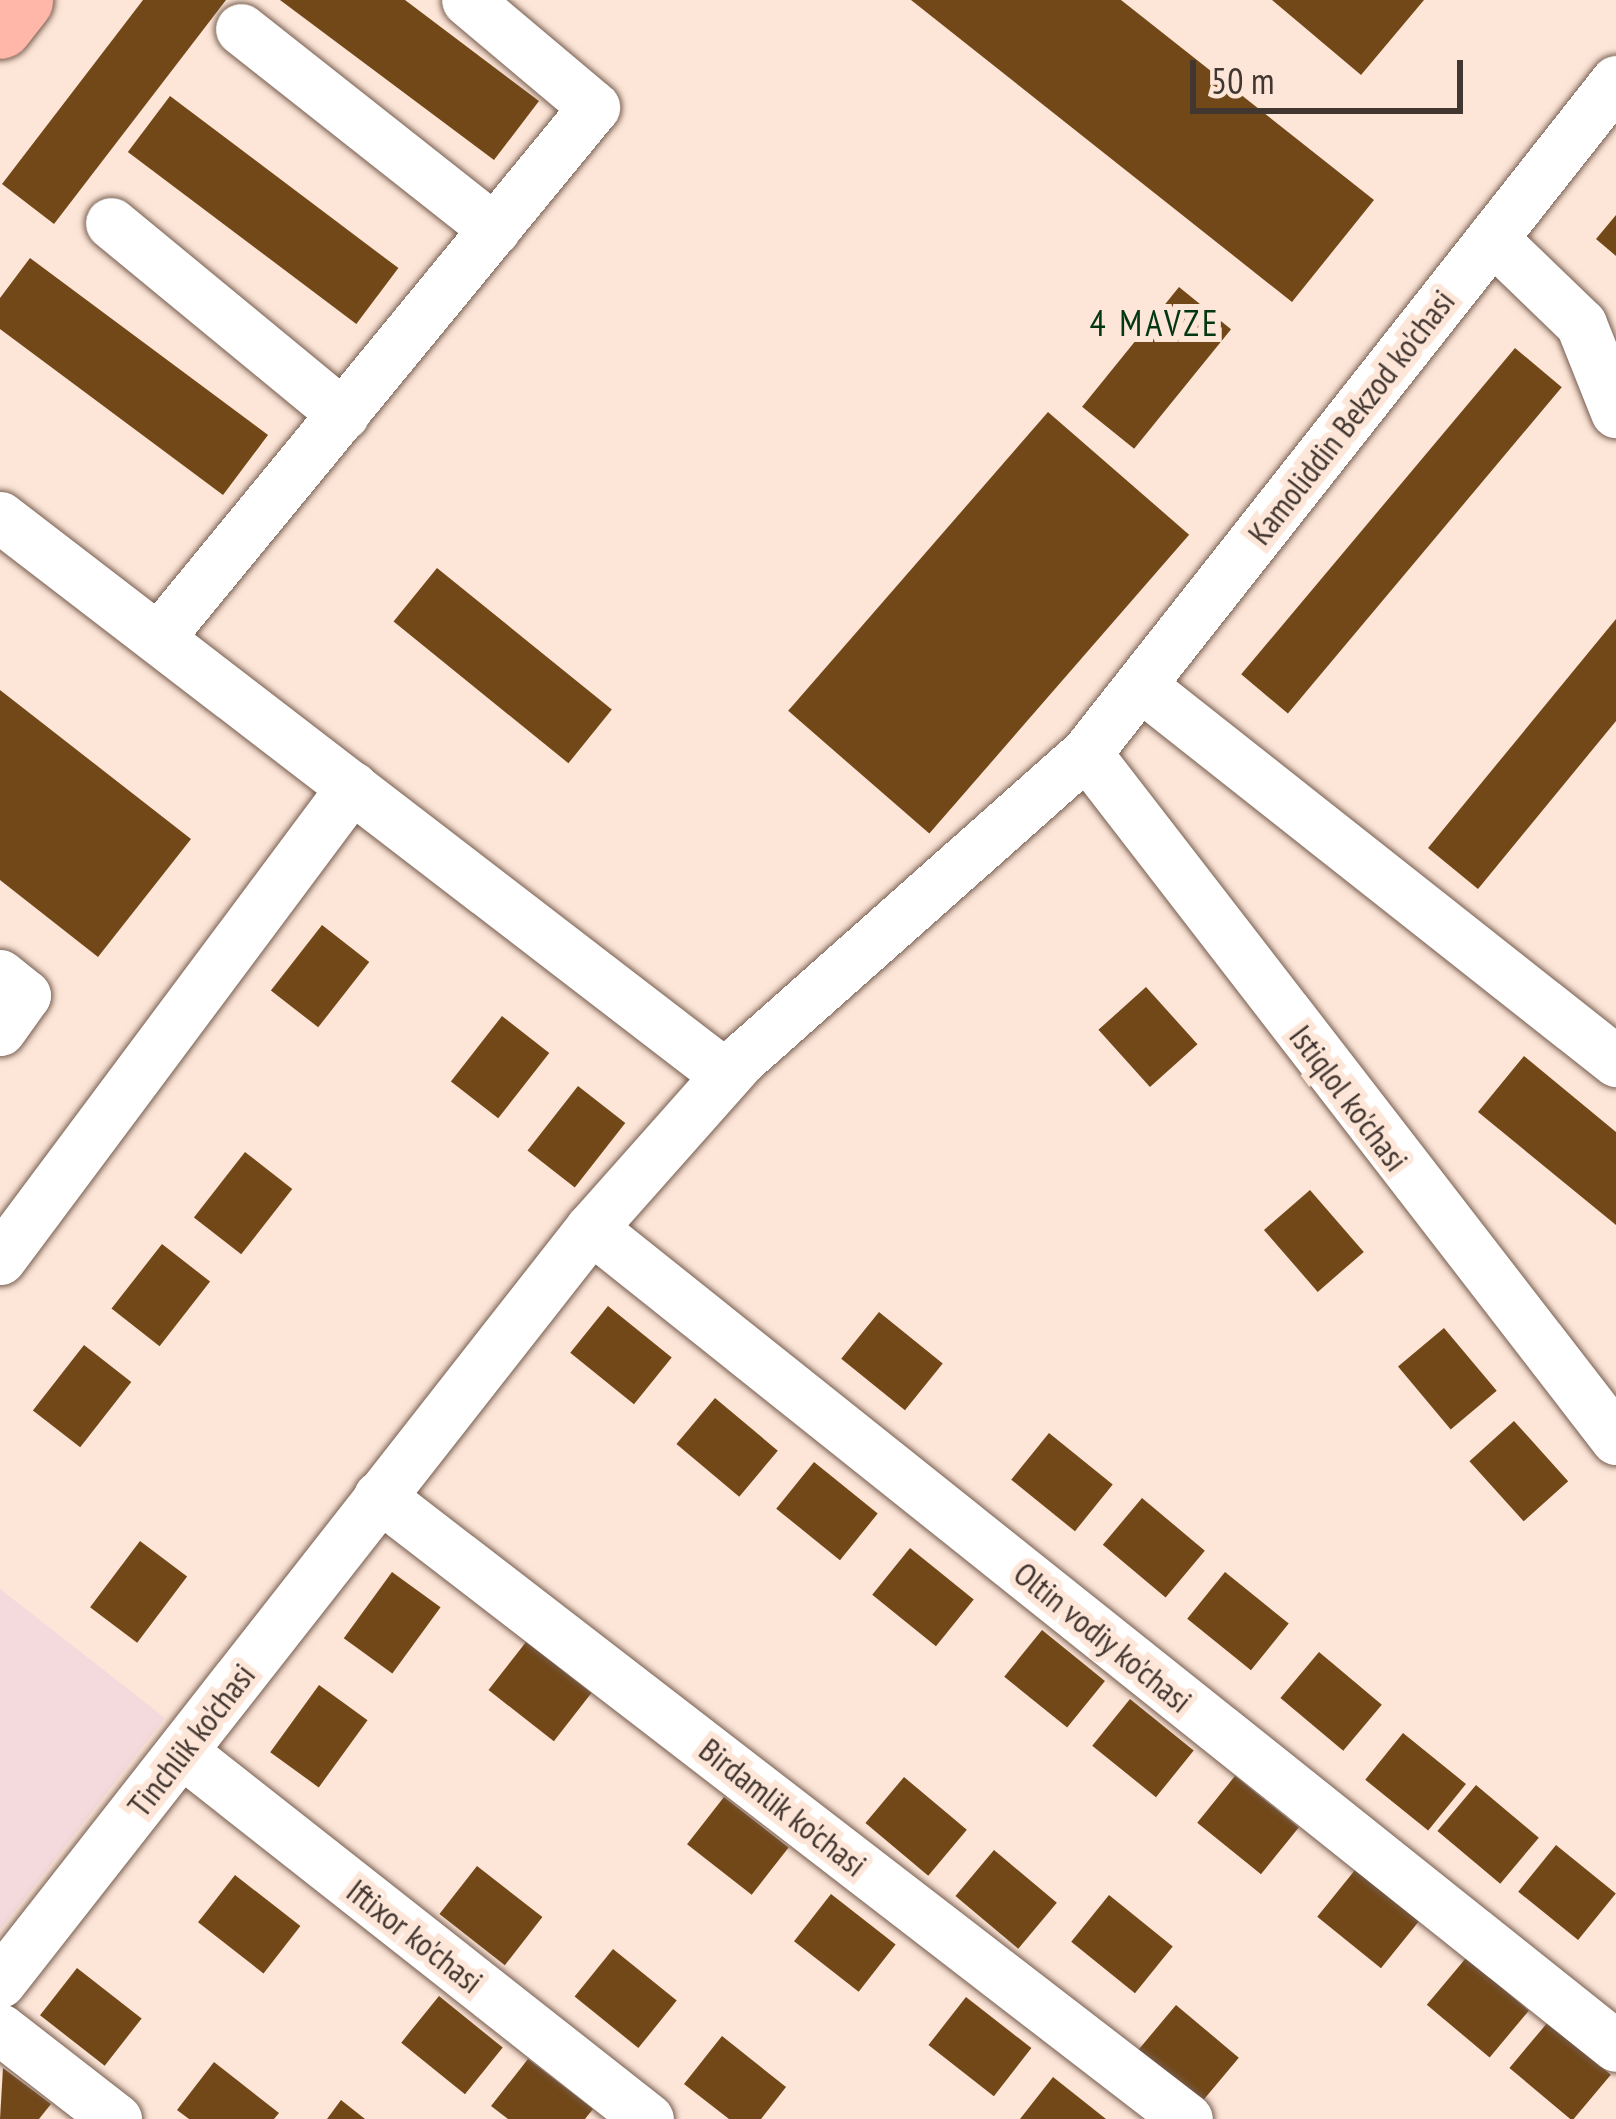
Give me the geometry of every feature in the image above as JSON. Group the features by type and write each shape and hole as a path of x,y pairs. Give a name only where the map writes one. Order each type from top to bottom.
{"main road":[{"path":"0,26 20,0"}],"street":[{"path":"158,638 594,107 467,0"},
{"path":"242,29 494,229"},
{"name":"Kamoliddin Bekzod ko'chasi","path":"726,1075 1086,753 1616,81"},
{"path":"111,223 343,414"},
{"path":"1492,238 1581,324 1613,394"},
{"path":"0,517 726,1075"},
{"path":"1140,685 1616,1061"},
{"name":"Istiqlol ko'chasi","path":"1086,753 1616,1439"},
{"path":"0,1258 352,788"},
{"path":"0,975 25,995 0,1030"},
{"name":"Tinchlik ko'chasi","path":"0,1982 591,1228 726,1075"},
{"name":"Oltin vodiy ko'chasi","path":"591,1228 1616,2046"},
{"name":"Birdamlik ko'chasi","path":"379,1496 1187,2119"},
{"name":"Iftixor ko'chasi","path":"182,1752 648,2119"},
{"path":"0,2029 116,2119"}],"shaded area":[{"path":"0,1589 165,1718 0,1930"}],"building":[{"path":"143,0 226,0 54,224 2,184"},
{"path":"280,0 405,0 539,101 494,160"},
{"path":"911,0 1121,0 1374,200 1292,302"},
{"path":"1272,0 1424,0 1361,75"},
{"path":"170,96 398,268 356,324 128,152"},
{"path":"1616,215 1616,256 1596,239"},
{"path":"30,258 268,435 223,495 0,329 0,298"},
{"path":"1179,287 1231,329 1134,449 1082,407"},
{"path":"1515,348 1562,387 1288,714 1241,674"},
{"path":"1048,412 1189,535 929,834 788,711"},
{"path":"437,568 612,710 568,763 394,622"},
{"path":"1616,619 1616,721 1478,889 1428,848"},
{"path":"0,690 191,839 98,957 0,880"},
{"path":"322,925 369,962 318,1027 271,990"},
{"path":"1146,987 1198,1044 1150,1087 1098,1030"},
{"path":"502,1016 549,1053 498,1118 451,1081"},
{"path":"1524,1056 1616,1132 1616,1225 1478,1112"},
{"path":"578,1086 625,1123 575,1188 528,1151"},
{"path":"245,1152 292,1189 241,1254 194,1217"},
{"path":"1310,1190 1364,1252 1318,1292 1264,1230"},
{"path":"162,1244 210,1282 160,1346 112,1309"},
{"path":"608,1306 672,1358 634,1404 570,1353"},
{"path":"879,1312 943,1364 905,1410 841,1359"},
{"path":"1444,1328 1497,1391 1451,1429 1398,1367"},
{"path":"84,1345 131,1382 80,1447 33,1410"},
{"path":"715,1398 778,1451 739,1497 676,1444"},
{"path":"1514,1421 1568,1481 1524,1521 1469,1461"},
{"path":"1049,1433 1113,1485 1075,1531 1011,1480"},
{"path":"814,1462 878,1514 840,1560 776,1509"},
{"path":"1142,1498 1205,1551 1166,1597 1103,1545"},
{"path":"140,1541 187,1577 137,1643 90,1607"},
{"path":"910,1548 974,1600 936,1646 872,1595"},
{"path":"392,1572 441,1607 392,1674 344,1638"},
{"path":"1225,1572 1289,1624 1251,1670 1187,1619"},
{"path":"1042,1630 1105,1681 1067,1728 1004,1677"},
{"path":"526,1642 591,1693 554,1741 488,1690"},
{"path":"1319,1652 1382,1705 1343,1751 1280,1698"},
{"path":"319,1685 368,1720 319,1787 270,1752"},
{"path":"1130,1699 1194,1751 1156,1797 1092,1746"},
{"path":"1403,1733 1466,1784 1428,1831 1365,1780"},
{"path":"1235,1776 1299,1828 1261,1874 1197,1823"},
{"path":"904,1777 967,1830 928,1876 865,1823"},
{"path":"1476,1785 1539,1838 1500,1884 1437,1831"},
{"path":"724,1797 789,1847 752,1895 687,1844"},
{"path":"1556,1845 1616,1893 1578,1940 1518,1892"},
{"path":"994,1850 1057,1903 1018,1949 955,1896"},
{"path":"477,1866 542,1917 505,1965 439,1914"},
{"path":"1355,1870 1419,1922 1381,1968 1317,1917"},
{"path":"235,1875 300,1926 263,1973 198,1922"},
{"path":"831,1894 896,1944 859,1992 794,1941"},
{"path":"1109,1895 1173,1947 1135,1993 1071,1942"},
{"path":"613,1949 677,2001 638,2048 575,1996"},
{"path":"1466,1958 1529,2011 1490,2057 1427,2005"},
{"path":"77,1968 142,2018 105,2066 40,2015"},
{"path":"439,1996 503,2048 465,2094 401,2043"},
{"path":"966,1997 1031,2048 994,2096 928,2045"},
{"path":"1176,2005 1239,2058 1200,2104 1137,2051"},
{"path":"1548,2022 1611,2075 1570,2119 1509,2068"},
{"path":"722,2036 786,2087 761,2119 729,2119 684,2084"},
{"path":"528,2059 593,2109 585,2119 508,2119 491,2106"},
{"path":"214,2062 279,2113 274,2119 189,2119 177,2110"},
{"path":"3,2068 51,2104 39,2119 0,2119"},
{"path":"1053,2077 1106,2119 1020,2119"},
{"path":"341,2100 365,2119 327,2119"}],"district":[{"name":"4 MAVZE","path":"1155,323"}]}
